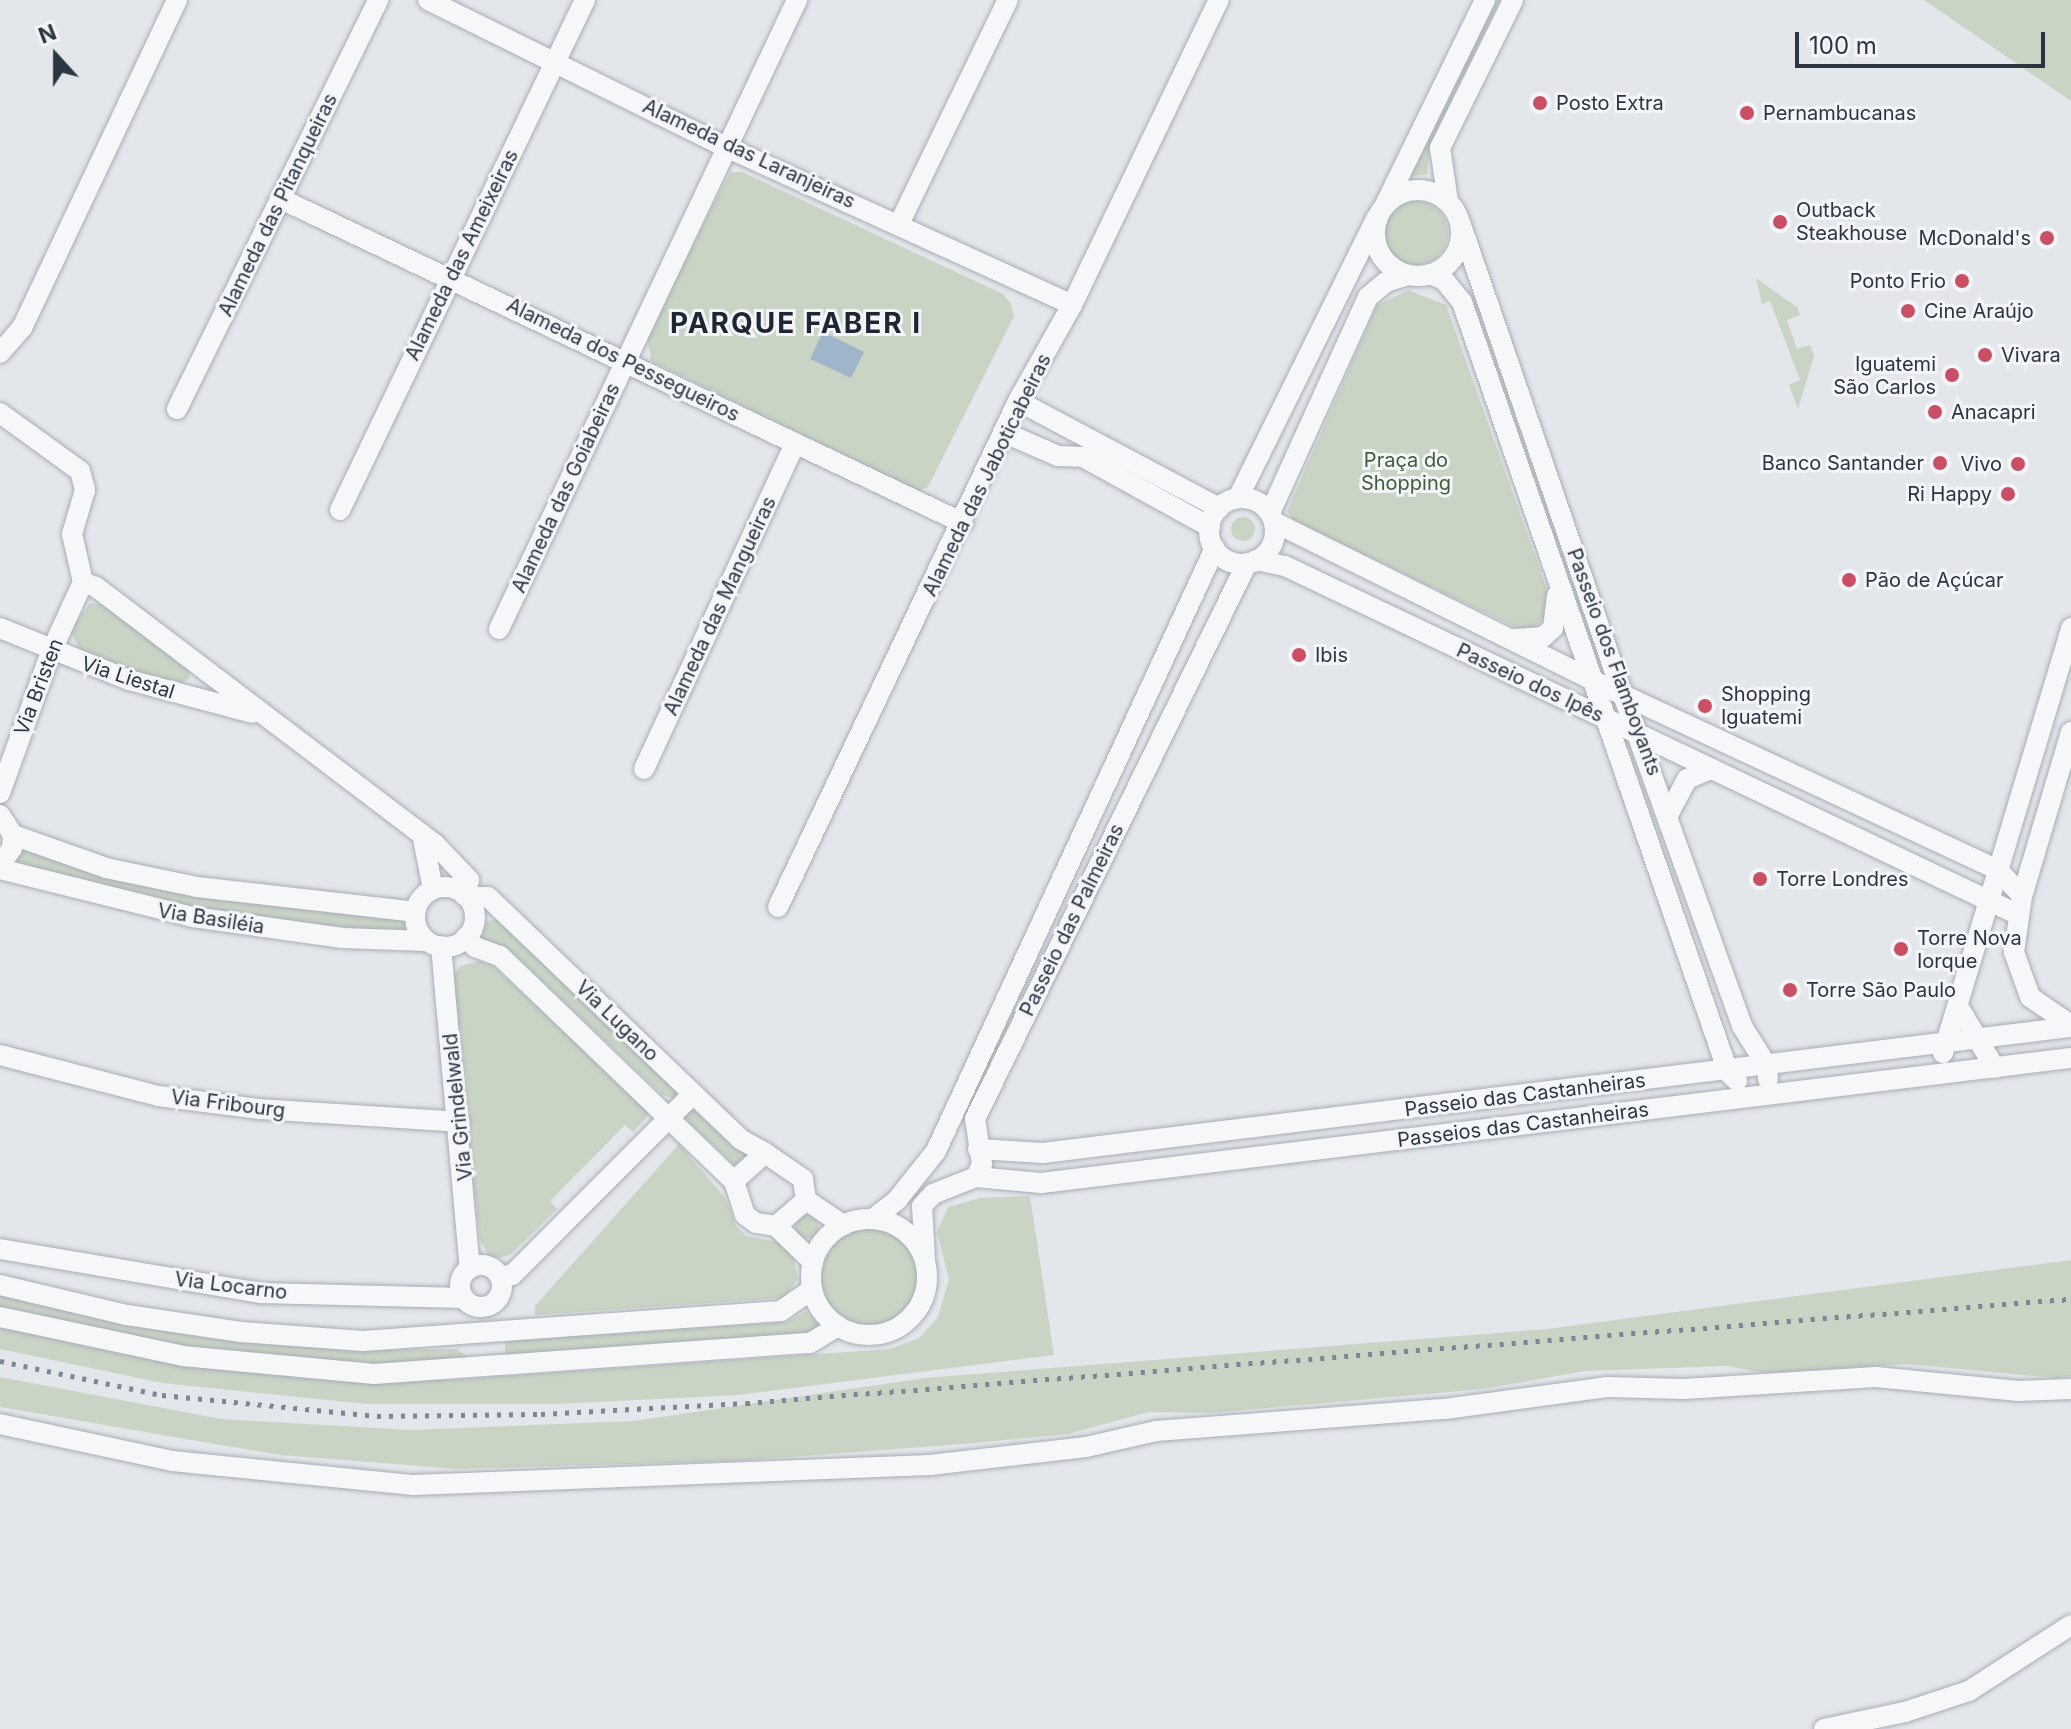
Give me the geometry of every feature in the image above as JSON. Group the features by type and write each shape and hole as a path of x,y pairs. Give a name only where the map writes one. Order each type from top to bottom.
{"street":[{"path":"0,353 22,328 177,0"},
{"name":"Alameda das Pitanqueiras","path":"177,409 378,0"},
{"name":"Alameda das Laranjeiras","path":"428,0 726,147 900,222 1072,305"},
{"name":"Alameda das Ameixeiras","path":"340,510 585,0"},
{"name":"Alameda das Goiabeiras","path":"499,629 797,0"},
{"path":"900,222 1008,0"},
{"name":"Alameda das Jaboticabeiras","path":"778,907 963,523 1018,401 1072,305 1219,0"},
{"path":"1485,0 1238,498 1219,508 1210,527 1215,548 1229,560 1251,562 1274,540 1272,517 1368,297 1386,282 1408,275 1430,274 1457,252 1461,225 1448,201 1440,148 1513,0"},
{"path":"1408,275 1383,260 1376,247 1381,212 1410,190 1424,190 1448,201"},
{"name":"Alameda dos Pessegueiros","path":"281,199 451,276 963,523"},
{"name":"Passeio dos Flamboyants","path":"1461,225 1603,638 1669,813 1742,1026 1767,1066"},
{"name":"Passeio dos Flamboyants","path":"1430,274 1444,280 1462,302 1714,1033 1720,1072 1742,1086 1743,1098"},
{"path":"1018,401 1210,527"},
{"path":"0,413 80,471 85,490 72,542 83,582 195,662 422,834 469,880 466,896 474,924 466,937 434,944 415,912 433,889 449,888 466,896"},
{"path":"1003,432 1058,456 1088,448 1219,508"},
{"name":"Alameda das Mangueiras","path":"644,769 795,443"},
{"path":"1238,498 1257,501 1272,517"},
{"name":"Passeio dos Ipês","path":"1272,517 1623,695 1998,870"},
{"name":"Passeio das Palmeiras","path":"873,1219 897,1200 936,1151 1215,548"},
{"name":"Passeio dos Ipês","path":"1251,562 1285,566 1990,901 2021,906"},
{"name":"Passeio das Palmeiras","path":"976,1177 982,1164 976,1142 975,1119 1251,562"},
{"path":"1508,638 1543,637 1553,628 1557,579"},
{"name":"Via Bristen","path":"0,793 51,652 83,582"},
{"name":"Via Liestal","path":"0,628 51,652 185,697 261,715"},
{"path":"1945,1074 1944,1045 2071,628"},
{"path":"1580,645 1593,648 1603,638"},
{"path":"1537,686 1549,658"},
{"path":"185,697 195,662"},
{"path":"1676,752 1684,723"},
{"path":"2071,732 2021,906 2014,952 2023,987 2038,1006 2071,1026"},
{"path":"1730,778 1750,754"},
{"path":"1669,813 1687,779 1711,769"},
{"path":"1633,798 1645,782 1657,780"},
{"path":"0,815 13,835 12,848 0,867"},
{"path":"1902,859 1915,831"},
{"path":"422,834 433,889"},
{"name":"Via Basiléia","path":"13,835 106,868 197,887 415,912"},
{"name":"Via Basiléia","path":"0,867 193,917 343,938 434,944"},
{"path":"1998,870 2021,906"},
{"name":"Via Lugano","path":"466,896 488,897 755,1151 765,1153 803,1179 806,1200 843,1225"},
{"name":"Via Lugano","path":"466,937 475,947 500,956 670,1116 734,1181 749,1221 776,1226 813,1262"},
{"name":"Via Grindelwald","path":"434,944 460,1122 470,1269"},
{"path":"1958,1006 1995,1068"},
{"path":"1714,1033 1742,1026"},
{"name":"Passeio das Castanheiras","path":"976,1142 1043,1153 1944,1045 2071,1026"},
{"path":"2024,1034 2028,1063"},
{"name":"Via Fribourg","path":"0,1055 158,1096 260,1109 460,1122"},
{"name":"Passeios das Castanheiras","path":"976,1177 1041,1183 2071,1058"},
{"path":"1767,1066 1768,1095"},
{"path":"1713,1102 1720,1072"},
{"path":"501,1276 502,1292 494,1303 481,1307 464,1298 462,1279 470,1269 488,1266 501,1276 512,1275 693,1094"},
{"path":"936,1151 955,1139 976,1142"},
{"path":"734,1181 765,1153"},
{"path":"1041,1183 1043,1153"},
{"path":"925,1259 905,1230 873,1219 843,1225 826,1238 813,1262 812,1289 821,1309 838,1326 873,1335 909,1320 924,1298 925,1259 925,1200 976,1177"},
{"path":"776,1226 806,1200"},
{"name":"Via Locarno","path":"0,1249 261,1293 464,1298"},
{"path":"0,1285 127,1315 284,1336 363,1341 781,1311 812,1289"},
{"path":"0,1317 229,1362 374,1374 810,1343 838,1326"},
{"path":"489,1334 489,1368"},
{"path":"0,1424 172,1461 414,1485 930,1465 1086,1447 1156,1431 1445,1409 1607,1387 1684,1389 1876,1377 2018,1391 2071,1389"},
{"path":"1824,1729 1905,1712 1969,1691 2029,1657 2071,1625"}],"green space":[{"path":"1492,0 1500,0 1430,145 1427,174 1405,177"},
{"path":"1924,0 2071,0 2071,101"},
{"path":"730,172 742,172 1003,294 1011,304 1014,316 928,487 918,491 651,361 647,335"},
{"path":"1416,201 1428,203 1439,210 1446,221 1446,245 1439,256 1428,263 1416,265 1404,263 1393,256 1386,245 1384,233 1386,221 1393,210 1404,203"},
{"path":"1756,278 1798,308 1800,315 1787,320 1797,349 1810,345 1814,356 1798,409 1789,385 1800,380 1770,301 1762,304"},
{"name":"Praça do Shopping","path":"1408,290 1446,305 1549,595 1546,615 1534,628 1515,627 1296,522 1287,511 1377,305"},
{"path":"1243,517 1252,520 1255,529 1252,538 1243,541 1234,538 1231,529 1234,520"},
{"path":"90,603 105,605 187,668 190,678 178,686 81,652 70,631"},
{"path":"23,850 90,869 406,921 407,933 212,916 19,864 16,857"},
{"path":"496,918 680,1091 677,1100 663,1095 509,950 482,938 483,924"},
{"path":"480,961 494,967 647,1109 648,1116 633,1132 625,1125 550,1201 557,1209 510,1255 499,1258 489,1256 480,1240 451,978 460,966"},
{"path":"692,1104 748,1158 738,1168 684,1118 681,1111"},
{"path":"679,1144 726,1199 736,1226 746,1236 778,1242 793,1256 798,1278 791,1289 783,1298 535,1315 535,1306"},
{"path":"1030,1196 1054,1355 738,1395 556,1404 367,1404 162,1383 0,1349 0,1323 360,1379 447,1380 890,1349 919,1338 938,1317 949,1279 937,1232 948,1207 980,1198"},
{"path":"802,1215 812,1215 819,1222 819,1232 812,1239 802,1239 795,1232 795,1222"},
{"path":"871,1226 890,1230 907,1241 918,1258 922,1277 918,1296 907,1313 890,1324 871,1328 852,1324 835,1313 824,1296 820,1277 824,1258 835,1241 852,1230"},
{"path":"2071,1260 2071,1376 2056,1378 1907,1364 1765,1373 1726,1366 1585,1371 1483,1389 1211,1413 1149,1412 1068,1434 963,1444 736,1461 457,1469 280,1455 0,1407 0,1377 221,1419 411,1430 634,1421 925,1378 1547,1329"},
{"path":"0,1294 353,1350 457,1349 469,1358 466,1364 375,1364 188,1347 0,1308"},
{"path":"806,1311 819,1324 817,1329 788,1338 505,1356 505,1341 787,1322"}],"water":[{"path":"823,332 864,352 851,378 810,359"}],"railway":[{"path":"0,1361 162,1395 377,1416 541,1414 746,1403 2071,1299"}],"place":[{"name":"Posto Extra","path":"1540,103"},
{"name":"Pernambucanas","path":"1747,113"},
{"name":"Outback Steakhouse","path":"1780,222"},
{"name":"McDonald's","path":"2047,238"},
{"name":"Ponto Frio","path":"1962,281"},
{"name":"Cine Araújo","path":"1908,311"},
{"name":"Vivara","path":"1985,355"},
{"name":"Iguatemi São Carlos","path":"1952,375"},
{"name":"Anacapri","path":"1935,412"},
{"name":"Banco Santander","path":"1940,463"},
{"name":"Vivo","path":"2018,464"},
{"name":"Ri Happy","path":"2008,494"},
{"name":"Pão de Açúcar","path":"1849,580"},
{"name":"Ibis","path":"1299,655"},
{"name":"Shopping Iguatemi","path":"1705,706"},
{"name":"Torre Londres","path":"1760,879"},
{"name":"Torre Nova Iorque","path":"1901,949"},
{"name":"Torre São Paulo","path":"1790,990"}],"district":[{"name":"PARQUE FABER I","path":"796,323"}]}
